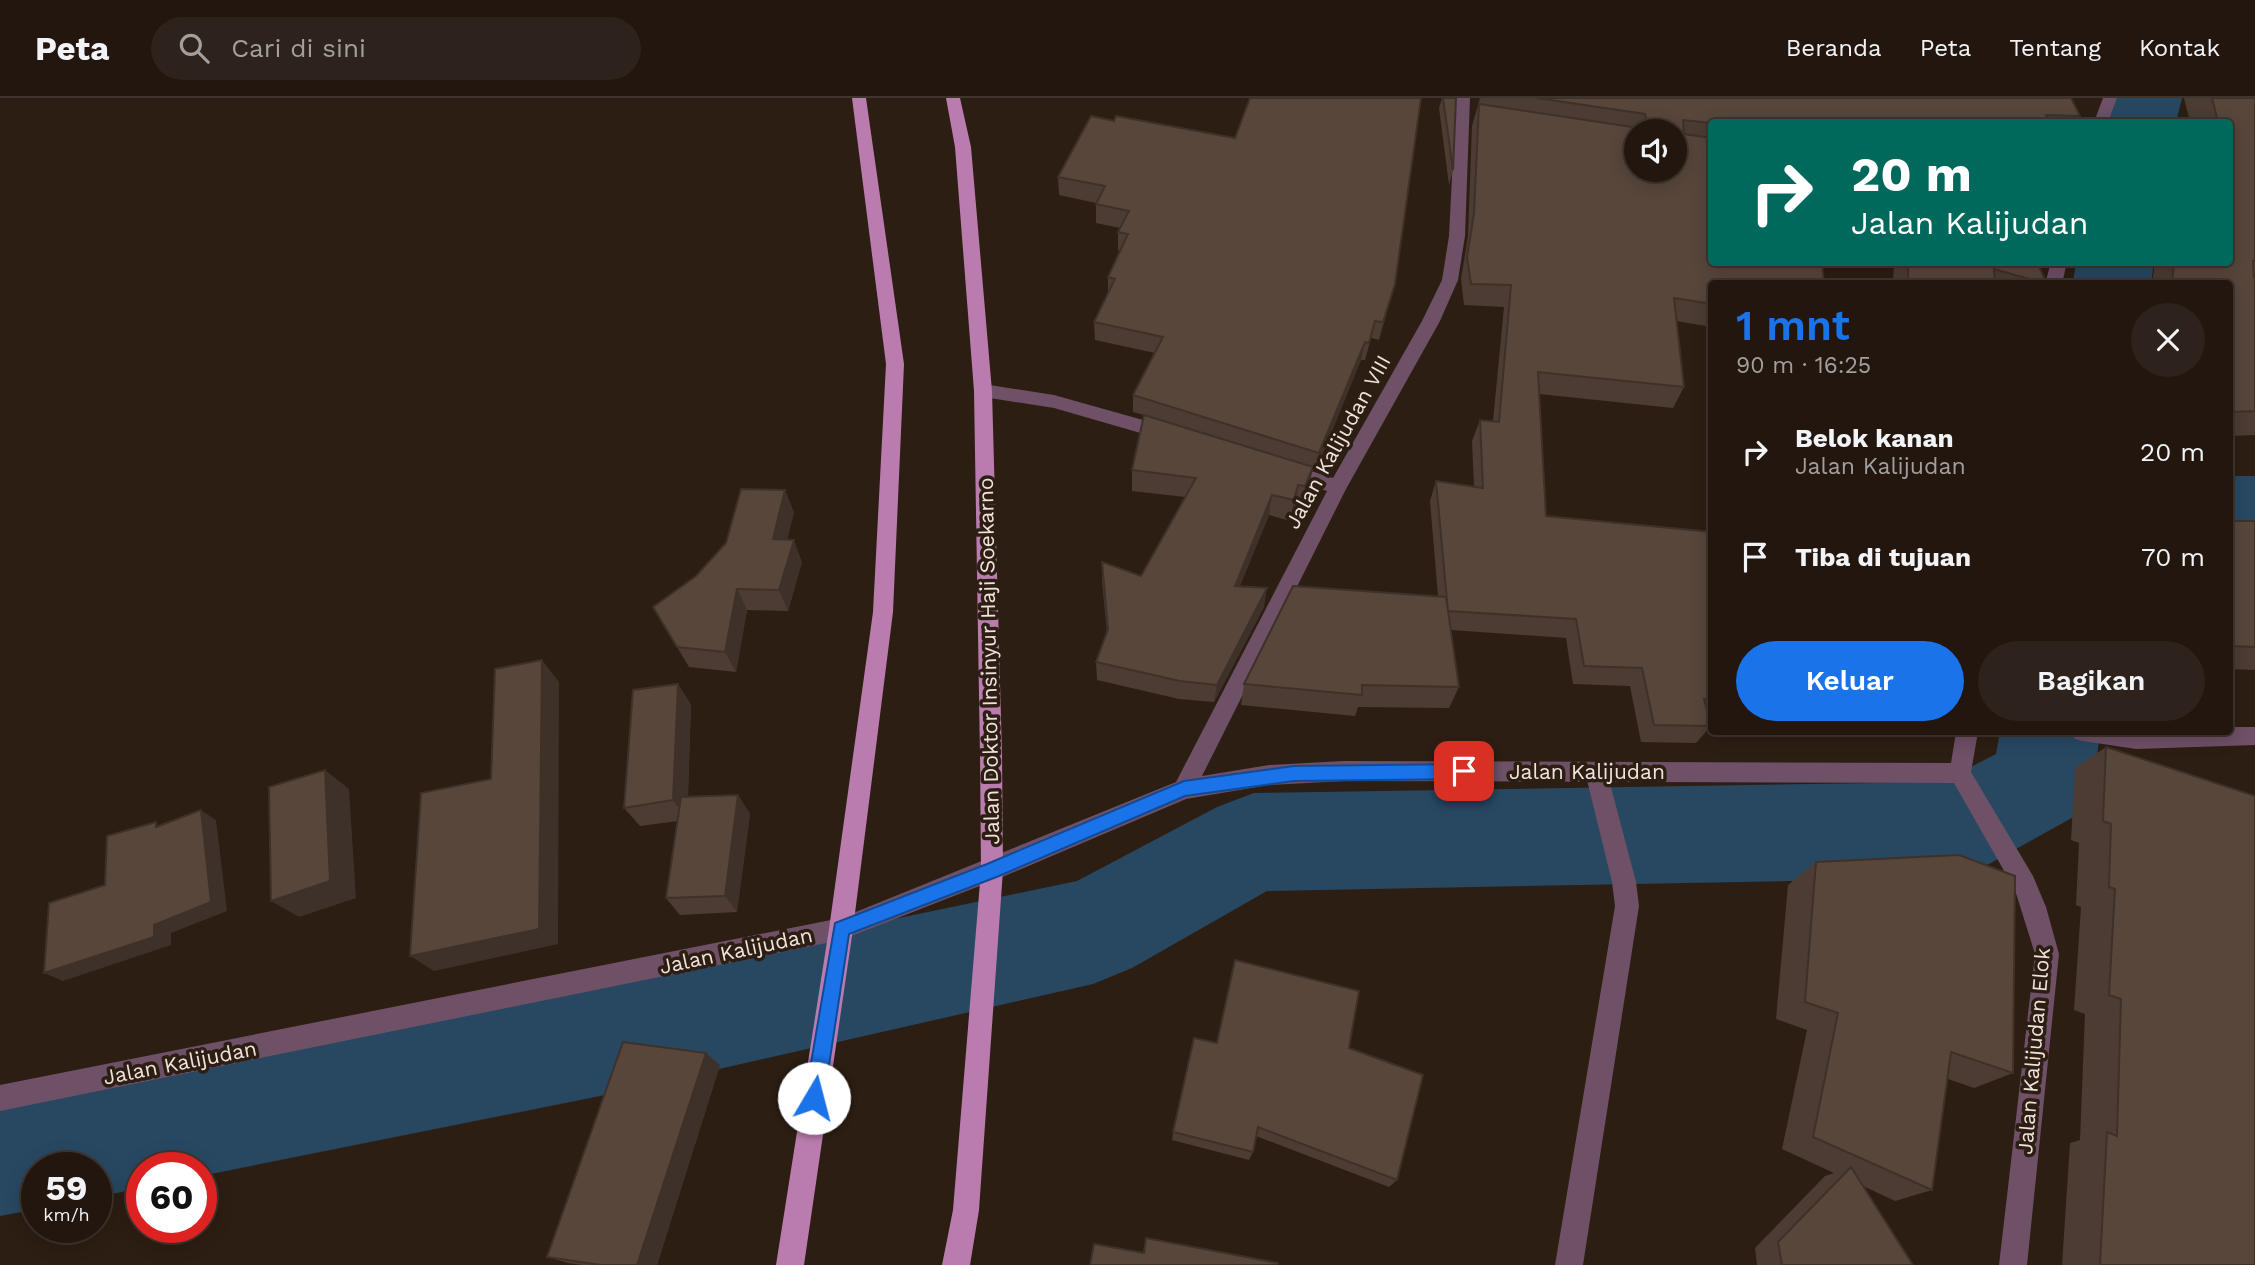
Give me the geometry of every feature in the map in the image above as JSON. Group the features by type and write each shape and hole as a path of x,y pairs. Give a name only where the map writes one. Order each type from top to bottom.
{"main road":[{"path":"790,1265 841,929 883,612 895,364 859,98"},
{"name":"Jalan Doktor Insinyur Haji Soekarno","path":"953,98 963,147 983,391 992,870 966,1210 956,1265"}],"street":[{"path":"2102,119 2110,98"},
{"name":"Jalan Kalijudan VIII","path":"1184,789 1338,487 1431,321 1450,280 1457,236 1466,111"},
{"path":"983,391 1020,395 1109,415 1185,439"},
{"path":"1262,463 1338,487"},
{"path":"1960,773 1966,735"},
{"path":"2120,735 2177,740 2255,736"},
{"name":"Jalan Kalijudan","path":"0,1098 705,959 841,929 992,870 1184,789 1269,775 1344,771 1960,773"},
{"path":"1569,1265 1627,906 1596,772"},
{"name":"Jalan Kalijudan Elok","path":"1960,773 2018,876 2043,929 2047,954 2013,1265"}],"building":[{"path":"1250,98 1421,98 1395,284 1383,322 1375,321 1369,343 1365,342 1319,453 1133,395 1163,337 1094,322 1115,279 1108,277 1128,234 1118,232 1129,211 1096,204 1105,186 1058,177 1091,116 1114,121 1116,116 1235,138"},
{"path":"1443,98 1456,98 1453,170"},
{"path":"1537,98 2071,98 2080,116 2046,115 2048,119 1708,119 1708,123 1687,119 1646,119 1645,114"},
{"path":"2212,98 2255,98 2255,411 2233,412 2233,280 2172,280 2174,266 2233,266 2233,119 2217,119"},
{"path":"1479,104 1624,126 1624,182 1687,182 1687,134 1708,137 1708,266 1822,266 1824,280 1708,280 1708,303 1674,298 1684,387 1538,372 1546,516 1708,532 1708,700 1704,699 1708,726 1654,725 1642,668 1584,666 1576,619 1448,611 1436,481 1483,488 1480,420 1499,422 1511,285 1471,284 1467,257 1474,214"},
{"path":"1908,266 2039,266 2045,280 2033,280 1994,269 1995,280 1908,280"},
{"path":"1144,415 1313,467 1305,486 1298,485 1294,500 1272,495 1235,586 1267,588 1217,685 1180,681 1096,662 1108,629 1102,562 1141,576 1196,478 1132,470"},
{"path":"741,489 785,490 773,539 794,540 779,590 737,589 725,652 677,647 653,607 696,576 726,543"},
{"path":"2233,521 2255,521 2255,647 2233,646"},
{"path":"1293,586 1446,597 1459,687 1362,685 1362,695 1244,684"},
{"path":"542,660 539,929 410,956 421,793 491,779 495,669"},
{"path":"678,684 673,800 624,808 633,690"},
{"path":"2106,747 2255,796 2255,1265 2100,1265 2107,1132 2117,1136 2121,999 2109,995 2115,889 2109,887 2111,824 2103,821"},
{"path":"325,770 330,881 271,901 269,787"},
{"path":"738,795 725,896 666,898 681,797"},
{"path":"201,810 211,902 154,925 154,937 44,973 49,903 105,885 107,836 156,822 156,827"},
{"path":"1959,855 2015,876 2013,1073 1951,1052 1932,1190 1813,1137 1838,1013 1805,1002 1816,862"},
{"path":"1235,960 1359,991 1349,1048 1423,1075 1397,1180 1258,1127 1253,1152 1173,1132 1194,1038 1217,1043"},
{"path":"623,1042 706,1053 637,1265 601,1265 547,1257"},
{"path":"1851,1167 1913,1265 1782,1265 1778,1242"},
{"path":"1146,1238 1278,1263 1090,1265 1094,1244 1144,1253"}],"waterway":[{"path":"2142,119 2147,98"},
{"path":"2113,280 2114,266"},
{"path":"2233,511 2255,511"},
{"path":"0,1156 605,1037 1093,931 1254,842 1952,830 2043,781 2050,735"}],"route":[{"path":"814,1098 841,929 992,870 1184,789 1269,775 1344,771 1464,771"}]}
